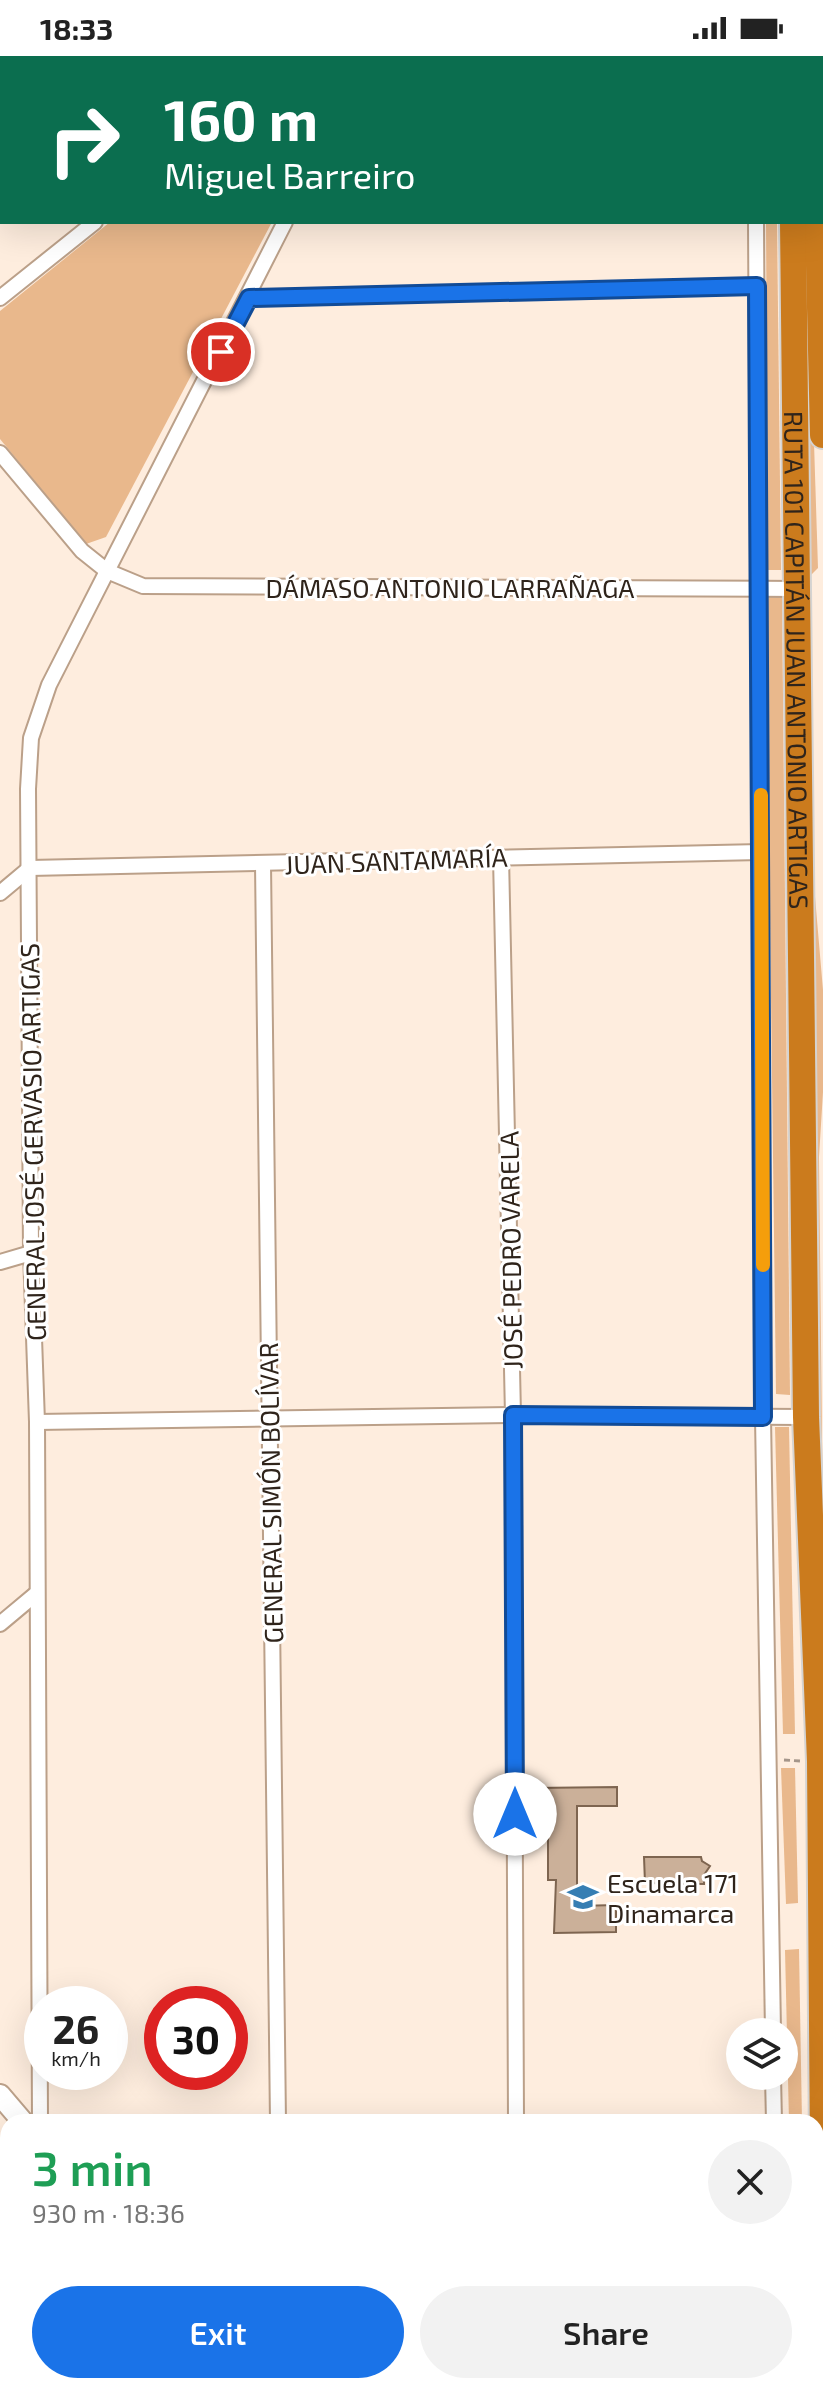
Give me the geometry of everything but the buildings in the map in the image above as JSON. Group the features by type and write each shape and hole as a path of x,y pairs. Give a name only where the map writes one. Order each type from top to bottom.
{"highway":[{"name":"RUTA 101 CAPITÁN JUAN ANTONIO ARTIGAS","path":"793,224 806,1417 820,1761 823,2114"},
{"name":"RUTA 101 CAPITÁN JUAN ANTONIO ARTIGAS","path":"818,224 823,435"}],"street":[{"path":"0,298 92,224"},
{"name":"GENERAL JOSÉ GERVASIO ARTIGAS","path":"40,2114 37,1422 31,1253 28,789 31,738 49,685 284,224"},
{"path":"756,224 763,1417 773,2018"},
{"path":"249,298 757,286"},
{"name":"DÁMASO ANTONIO LARRAÑAGA","path":"0,453 82,551 107,571 143,586 797,589"},
{"name":"JUAN SANTAMARÍA","path":"30,868 761,852"},
{"name":"JOSÉ PEDRO VARELA","path":"501,857 513,1415 516,2114"},
{"name":"GENERAL SIMÓN BOLÍVAR","path":"263,864 278,2114"},
{"path":"0,893 30,868"},
{"path":"0,1262 31,1253"},
{"path":"37,1422 513,1415 806,1417"},
{"path":"0,1624 37,1593"},
{"path":"773,2090 774,2114"},
{"path":"0,2095 16,2114"}],"path":[{"path":"768,1760 820,1761"}],"shaded area":[{"path":"108,224 271,224 106,537 86,544 0,439 0,311"},
{"path":"766,224 777,224 781,570 768,570"},
{"path":"802,224 812,380 818,568 809,577"},
{"path":"766,597 782,597 790,1395 776,1394"},
{"path":"807,604 810,604 814,885 823,990 823,1092 819,1157 823,1528 818,1475"},
{"path":"775,1427 789,1427 795,1734 783,1734"},
{"path":"781,1768 795,1768 798,1903 786,1904"},
{"path":"799,1949 802,2114 789,2114 788,2090 798,2090 798,2018 787,2018 785,1950"}],"slow traffic":[{"path":"761,795 763,1265"}],"place":[{"name":"Escuela 171 Dinamarca","path":"583,1897"}],"route":[{"path":"221,352 249,298 757,286 763,1417 513,1415 515,1814"}]}
